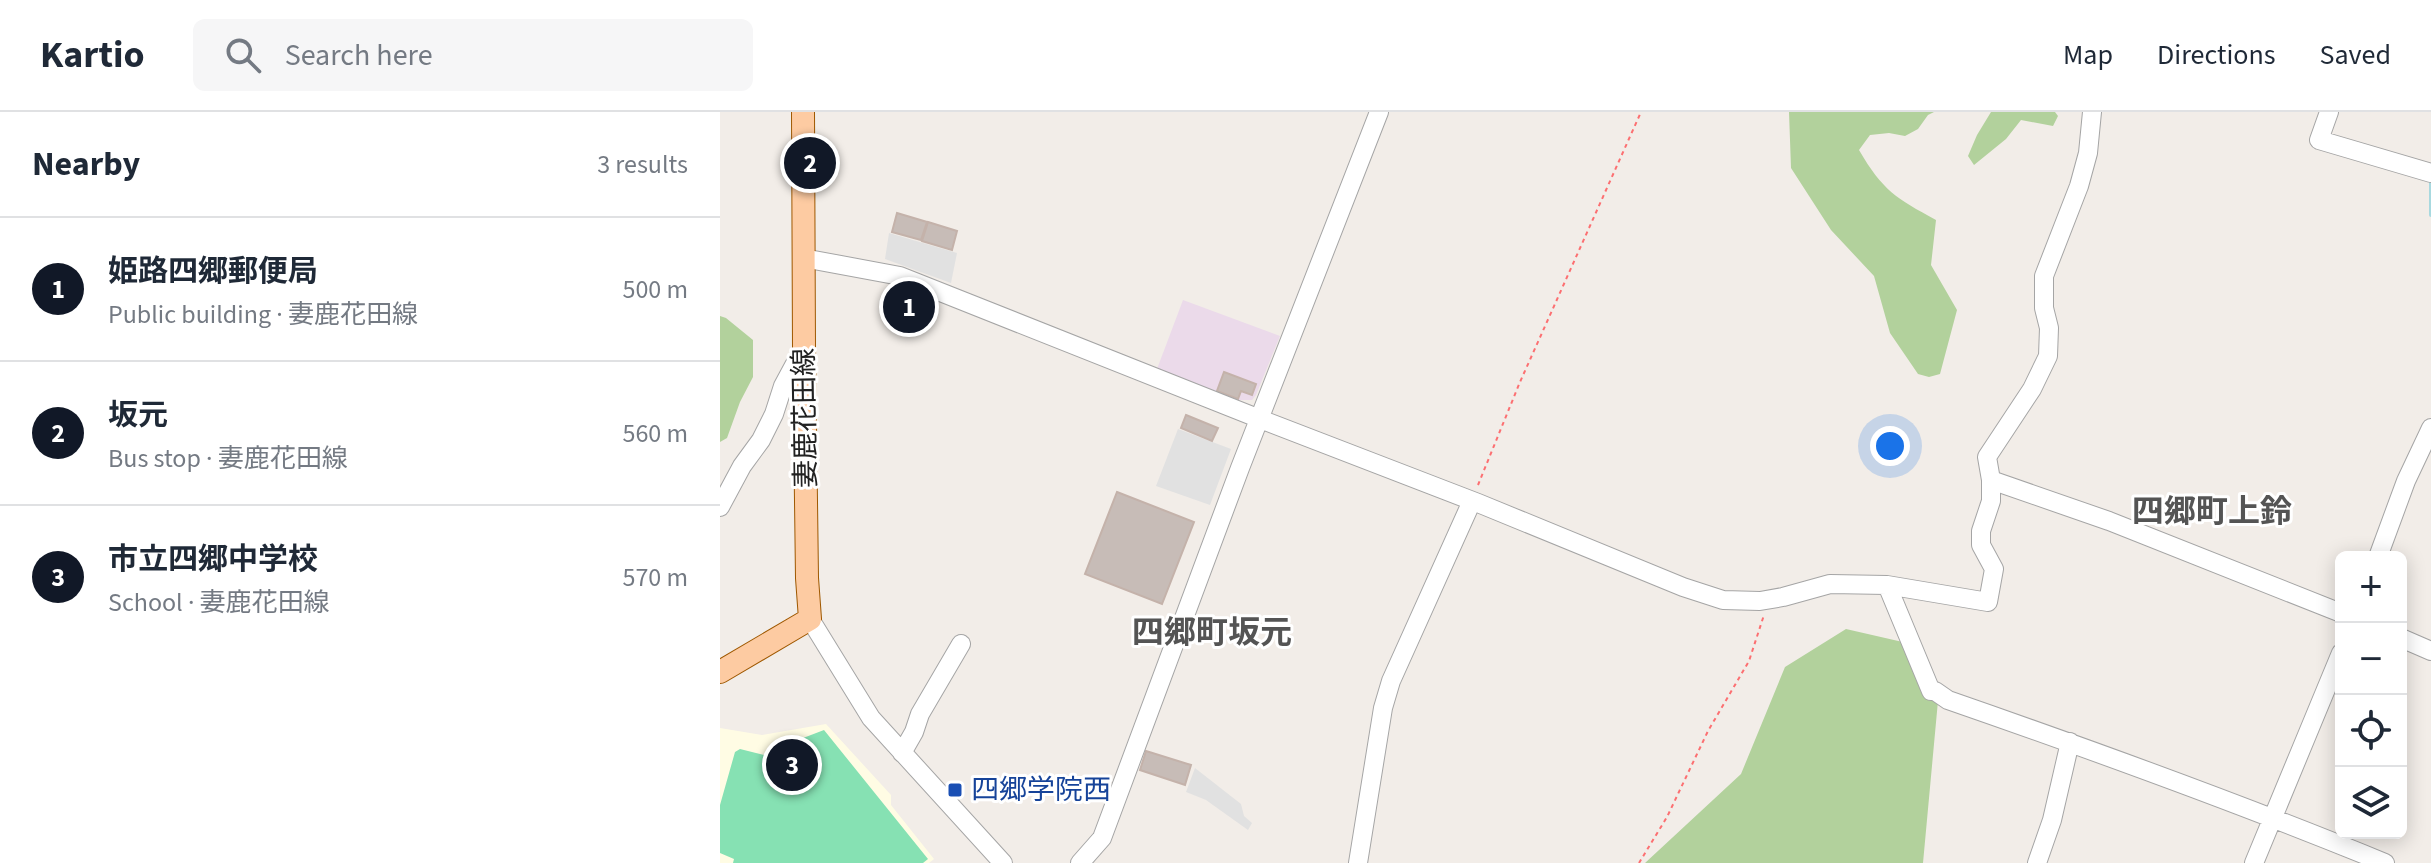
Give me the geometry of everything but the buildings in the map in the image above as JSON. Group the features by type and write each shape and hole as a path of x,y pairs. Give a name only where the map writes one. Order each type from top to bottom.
{"main road":[{"name":"妻鹿花田線","path":"803,112 807,578 810,619"},
{"path":"720,672 810,619"}],"street":[{"path":"1080,863 1102,838 1379,112"},
{"path":"803,258 900,276 1683,587 1723,600 1769,600 1830,584 1887,585 1988,602 1994,569 1981,545 1981,531 1991,501 1987,457 2032,389 2048,356 2044,276 2079,186 2088,153 2092,112"},
{"path":"2329,112 2319,140 2431,173"},
{"path":"720,507 742,466 761,440 783,386 804,347"},
{"path":"2380,551 2406,481 2431,428"},
{"path":"1991,480 2123,527 2335,611"},
{"path":"1358,863 1383,708 1391,681 1472,501"},
{"path":"1887,585 1931,691 1948,700 2273,818 2385,863"},
{"path":"810,619 871,718 1003,863"},
{"path":"2407,641 2431,651"},
{"path":"902,753 920,714 961,644"},
{"path":"2254,863 2335,668"},
{"path":"2037,863 2052,820 2070,742"}],"path":[{"path":"1472,501 1520,382 1641,112"},
{"path":"1639,863 1667,817 1708,731 1749,661 1769,600"}],"shaded area":[{"path":"889,233 957,253 951,283 885,259"},
{"path":"1183,300 1280,336 1252,400 1238,400 1157,369"},
{"path":"1178,429 1231,449 1210,505 1156,486"},
{"path":"826,724 891,795 891,805 934,859 929,863 720,863 720,728 762,735"},
{"path":"1195,768 1241,804 1244,816 1252,823 1248,830 1206,800 1186,792"}],"green space":[{"path":"1789,112 1934,112 1918,129 1905,136 1889,133 1870,135 1859,150 1883,184 1910,206 1936,220 1931,265 1957,310 1940,374 1929,377 1918,374 1890,333 1874,276 1831,230 1791,168"},
{"path":"1991,112 2055,112 2058,116 2053,126 2021,120 2006,139 1974,165 1968,156"},
{"path":"720,316 753,340 753,377 727,438 720,442"},
{"path":"1846,629 1907,643 1939,690 1923,863 1645,863 1741,774 1785,667"},
{"path":"824,730 928,859 923,863 733,863 734,859 720,853 720,805 735,752 740,749 776,758 777,748"}],"waterway":[{"path":"2431,179 2431,215"}],"place":[{"name":"坂元","path":"810,163"},
{"name":"姫路四郷郵便局","path":"909,307"},
{"name":"市立四郷中学校","path":"792,765"},
{"name":"四郷学院西","path":"955,790"}],"district":[{"name":"四郷町上鈴","path":"2212,512"},
{"name":"四郷町坂元","path":"1212,633"}]}
